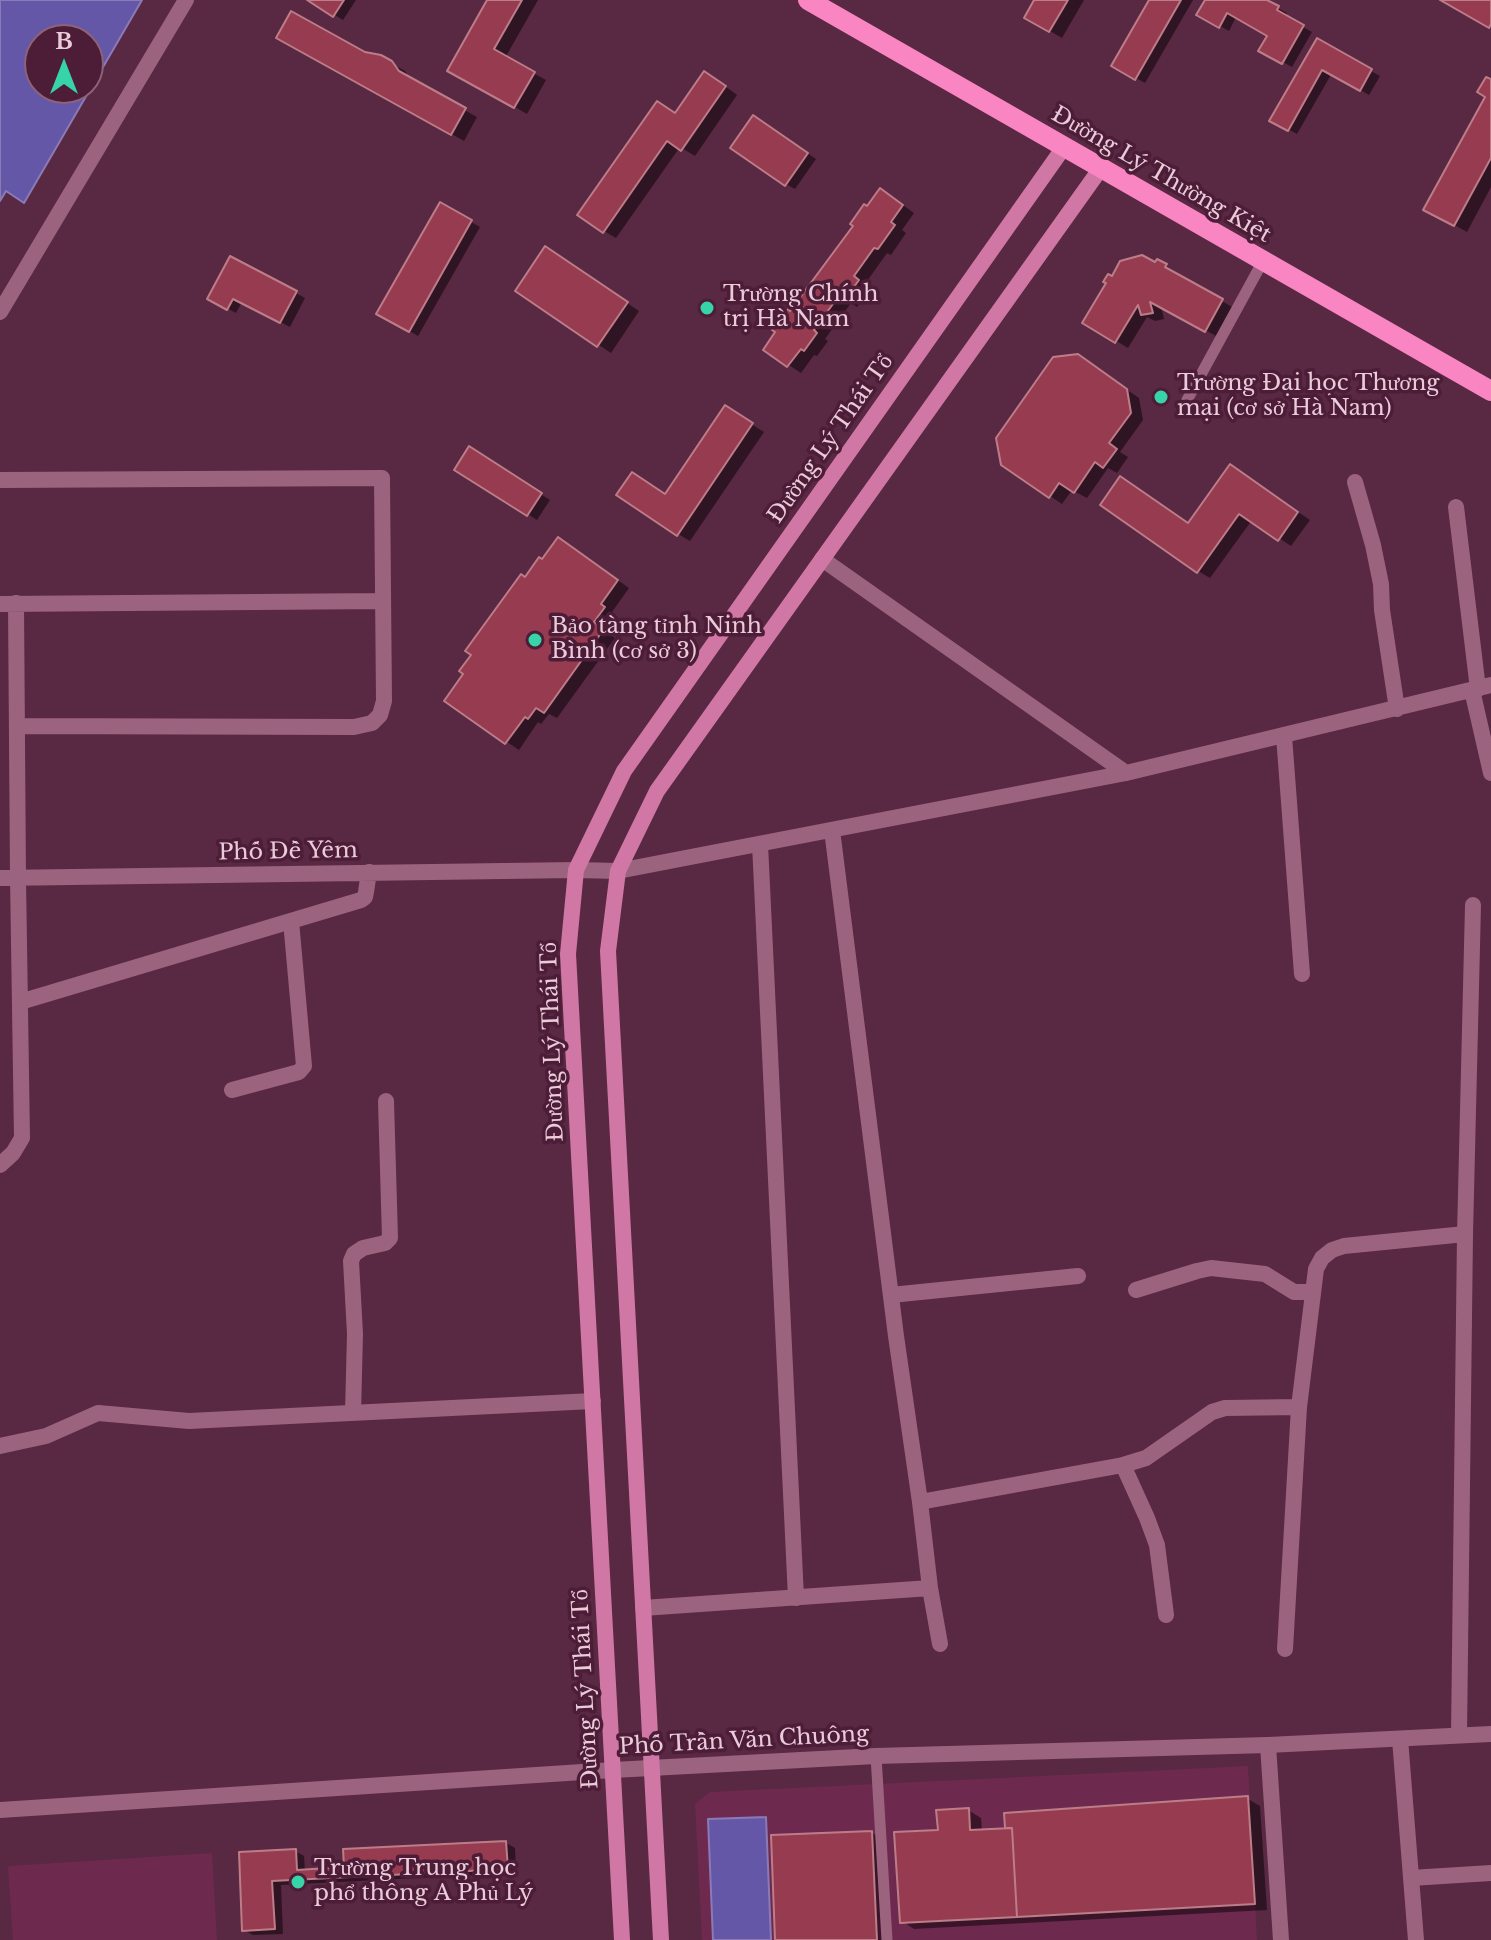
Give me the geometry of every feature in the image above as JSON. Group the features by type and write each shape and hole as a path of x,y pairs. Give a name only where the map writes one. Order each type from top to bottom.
{"main road":[{"name":"Đường Lý Thường Kiệt","path":"808,0 1491,391"},
{"name":"Đường Lý Thái Tổ","path":"622,1940 568,954 576,870 624,771 1064,147"},
{"path":"661,1940 608,951 618,871 657,791 1101,168"}],"street":[{"path":"0,312 186,0"},
{"path":"0,480 382,478 384,701 380,715 372,723 354,727 17,726"},
{"path":"1355,482 1381,584 1397,709"},
{"path":"1456,507 1491,773"},
{"path":"822,559 1126,773"},
{"path":"0,1165 13,1153 22,1138 17,726 8,604 383,601"},
{"name":"Phố Đề Yêm","path":"0,878 618,871 1126,773 1480,688"},
{"path":"1284,736 1302,974"},
{"path":"832,830 891,1295 940,1644"},
{"path":"760,844 796,1598"},
{"path":"20,1002 361,900 366,892 369,872"},
{"path":"1459,1735 1465,1234 1473,905"},
{"path":"232,1090 299,1072 304,1066 291,921"},
{"path":"353,1413 355,1334 351,1261 354,1254 363,1248 385,1243 390,1238 386,1101"},
{"path":"1285,1649 1299,1407 1316,1269 1322,1258 1344,1246 1465,1234"},
{"path":"1136,1290 1211,1268 1265,1274 1294,1292 1313,1292"},
{"path":"891,1295 1078,1276"},
{"path":"0,1446 46,1436 98,1413 189,1421 593,1401"},
{"path":"920,1502 1123,1465 1146,1458 1212,1412 1225,1408 1299,1407"},
{"path":"1123,1465 1157,1545 1166,1615"},
{"path":"643,1608 930,1588"},
{"name":"Phố Trần Văn Chuông","path":"0,1810 876,1756 1268,1745 1491,1734"},
{"path":"1400,1739 1416,1940"},
{"path":"1268,1745 1281,1940"},
{"path":"1411,1878 1491,1873"}],"lane":[{"path":"1186,402 1263,261"},
{"path":"876,1756 887,1940"}],"shaded area":[{"path":"0,0 142,0 104,65 104,24 24,24 24,104 82,104 24,203 6,191 0,201"},
{"path":"1248,1766 1257,1940 702,1940 695,1804 710,1792"},
{"path":"766,1817 771,1940 713,1940 708,1819"},
{"path":"212,1853 217,1940 13,1940 8,1866"}],"building":[{"path":"307,0 344,0 333,17"},
{"path":"487,0 522,0 494,49 535,72 514,108 447,71"},
{"path":"1034,0 1068,0 1049,32 1024,18"},
{"path":"1149,0 1181,0 1135,80 1111,66"},
{"path":"1205,0 1267,0 1279,6 1277,10 1304,25 1282,64 1258,51 1267,36 1227,13 1219,28 1196,15"},
{"path":"1440,0 1491,0 1489,28"},
{"path":"291,11 365,52 392,61 399,71 466,108 451,135 276,38"},
{"path":"1317,38 1372,69 1360,91 1322,70 1288,131 1269,121"},
{"path":"704,71 726,86 681,151 667,141 603,233 577,215 657,101 675,113"},
{"path":"1486,77 1491,79 1491,158 1454,226 1423,210 1485,97 1477,92"},
{"path":"753,115 808,153 785,186 730,148"},
{"path":"880,188 903,205 891,222 895,225 854,276 859,280 844,301 838,297 814,330 817,333 804,351 801,349 787,367 763,350 775,332 772,330 788,309 790,311 853,226 850,224 864,204 867,206"},
{"path":"440,202 472,220 409,332 376,314"},
{"path":"545,246 628,302 597,347 515,291"},
{"path":"1142,255 1167,264 1165,267 1223,299 1205,332 1150,302 1153,313 1141,315 1138,305 1115,343 1082,323 1106,283 1103,282 1108,274 1112,276 1120,261"},
{"path":"230,256 297,291 280,323 233,299 227,310 207,299"},
{"path":"1078,354 1127,389 1131,413 1109,443 1117,449 1103,468 1095,462 1074,493 1059,483 1049,498 1001,465 996,438 1053,357"},
{"path":"725,405 753,423 677,536 616,495 632,472 665,494"},
{"path":"469,446 542,493 527,516 454,470"},
{"path":"1230,464 1298,512 1278,541 1239,514 1197,573 1100,505 1120,476 1188,523"},
{"name":"Bảo tàng tỉnh Ninh Bình (cơ sở 3)","path":"558,537 618,580 601,604 605,607 594,622 604,629 544,713 536,708 528,719 525,717 505,744 444,701 463,674 459,671 471,655 465,651 521,574 525,577"},
{"path":"1248,1796 1255,1904 1017,1917 1012,1828 1005,1828 1004,1813"},
{"path":"969,1808 970,1830 1012,1828 1017,1917 900,1923 894,1832 938,1830 936,1810"},
{"path":"872,1831 877,1940 775,1940 771,1835"},
{"path":"506,1841 508,1869 272,1881 275,1929 242,1931 239,1852 296,1849 297,1870 344,1867 343,1849"}],"place":[{"name":"Trường Chính trị Hà Nam","path":"707,308"},
{"name":"Trường Đại học Thương mại (cơ sở Hà Nam)","path":"1161,397"},
{"name":"Bảo tàng tỉnh Ninh Bình (cơ sở 3)","path":"535,640"},
{"name":"Trường Trung học phổ thông A Phủ Lý","path":"298,1882"}]}
